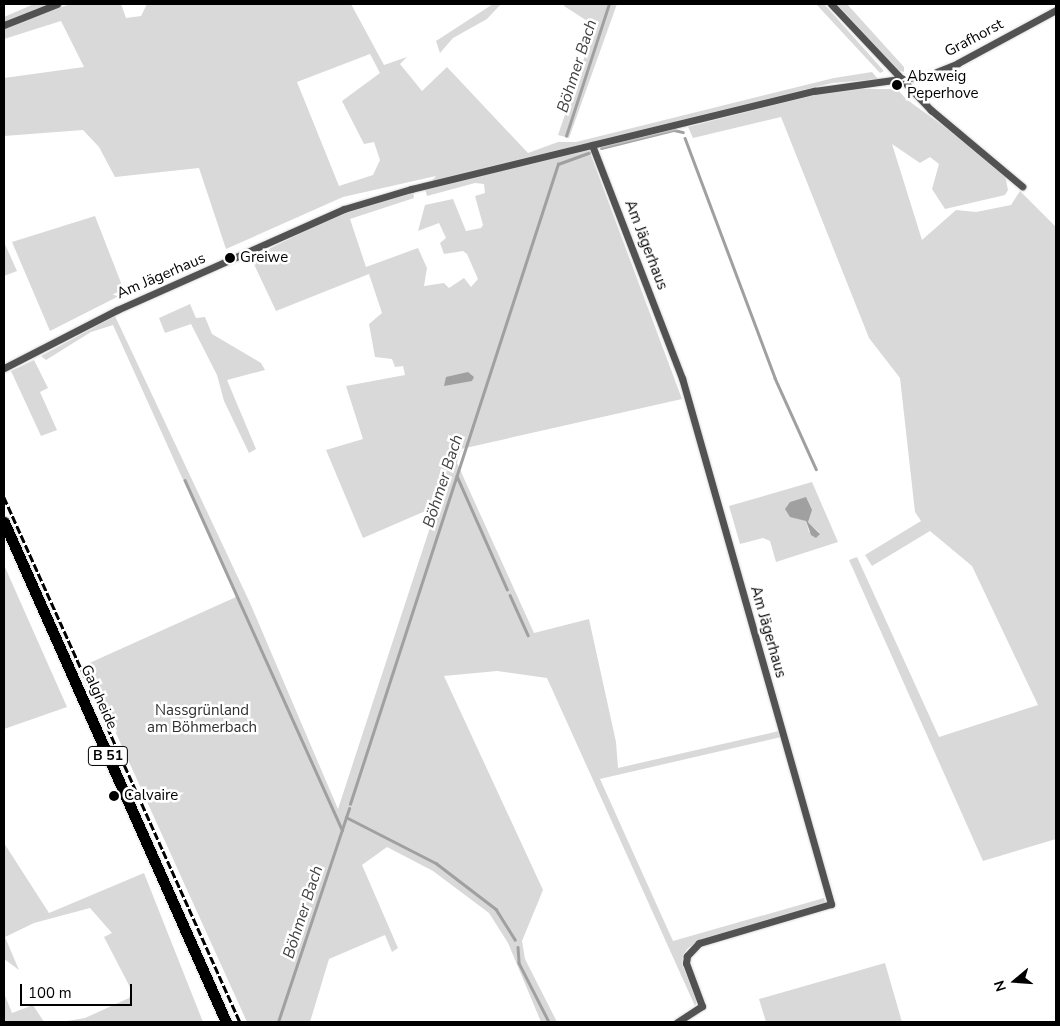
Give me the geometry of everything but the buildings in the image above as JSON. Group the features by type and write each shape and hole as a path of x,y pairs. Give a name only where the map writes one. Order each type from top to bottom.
{"main road":[{"name":"Galgheide","path":"4,522 226,1022"}],"street":[{"path":"4,25 57,4"},
{"path":"832,4 931,110 1022,186"},
{"name":"Grafhorst","path":"901,79 929,75 958,64 1056,10"},
{"name":"Am Jägerhaus","path":"4,368 108,314 344,208 814,90 901,79"},
{"name":"Am Jägerhaus","path":"592,145 682,378 831,904 699,943 687,956 686,964 702,1006 677,1022"}],"green space":[{"path":"34,4 51,4 4,22 4,17"},
{"path":"70,4 121,4 126,18 141,16 147,4 351,4 384,65 407,57 400,64 422,91 447,67 528,153 558,142 576,142 834,78 872,72 878,79 832,83 431,182 436,176 343,197 226,249 199,168 115,177 99,147 83,130 4,136 4,78 84,67 61,21 4,39 4,28","holes":["370,54 380,73 342,101 364,144 374,142 380,160 373,175 339,186 297,82"]},
{"path":"493,4 501,4 487,19 453,38 440,53 436,41"},
{"path":"566,4 617,4 569,138 558,135 595,26 564,6"},
{"path":"816,4 824,4 884,71 880,73"},
{"path":"837,4 847,4 904,67 904,72 897,70"},
{"path":"837,89 897,89 906,99 971,146 1005,175 1008,190 1005,195 945,209 932,189 939,164 930,157 920,163 892,144 922,240 956,210 976,212 1011,205 1020,191 1056,227 1056,839 983,861 849,560 857,557 939,737 1038,705 972,566 930,531 872,566 865,555 921,521 915,512 900,378 869,338 781,117 693,138 688,127"},
{"name":"Nassgrünland am Böhmerbach","path":"589,150 682,399 461,449 457,463 534,633 589,619 616,742 618,768 779,731 781,737 600,779 673,941 824,898 825,902 817,908 700,940 688,948 683,955 682,964 697,1001 695,1006 547,678 497,671 444,676 543,890 522,941 525,959 557,1022 541,1022 508,943 489,913 433,871 387,847 362,865 398,948 392,952 385,935 329,959 310,1022 247,1022 85,665 236,597 113,325 91,332 46,360 41,356 115,316 250,603 338,809 437,506 363,538 326,450 363,439 346,386 405,375 403,366 395,367 392,359 375,357 369,324 382,313 369,274 276,311 251,258 347,210 413,192 414,198 350,219 366,267 418,248 427,268 424,286 444,283 449,288 464,278 471,287 478,279 467,254 463,251 444,254 440,243 446,238 439,223 418,231 425,205 453,199 466,231 481,228 483,225 475,196 485,193 484,184 475,183 427,196 425,189"},
{"path":"95,216 125,293 50,331 12,242"},
{"path":"4,242 17,271 4,276"},
{"path":"190,304 196,318 205,317 212,334 261,363 265,370 227,380 256,449 249,453 224,401 217,375 191,324 165,333 159,318"},
{"path":"34,360 48,388 40,392 57,430 41,436 11,371"},
{"path":"812,482 838,542 776,562 770,541 763,538 740,544 729,506","holes":["806,498 808,522 820,533 809,532 806,521 790,502"]},
{"path":"4,565 67,707 4,729"},
{"path":"4,843 49,913 144,873 203,1022 61,1022 85,1018 129,998 132,991 104,937 112,933 90,908 34,923 5,937 19,970 4,959"},
{"path":"885,963 902,1022 766,1022 759,999"},
{"path":"4,993 12,1013 33,1005 44,1022 4,1022"}],"shaded area":[{"path":"468,372 474,377 472,381 444,386 446,377"},
{"path":"806,497 812,510 808,522 820,534 816,538 811,535 806,521 790,517 785,509 790,502"}],"waterway":[{"name":"Böhmer Bach","path":"566,136 609,4"},
{"path":"601,148 674,130 683,132"},
{"path":"685,138 775,378 816,469"},
{"name":"Böhmer Bach","path":"350,804 558,164 589,153"},
{"path":"457,476 507,589"},
{"path":"185,480 342,830"},
{"path":"510,595 528,635"},
{"name":"Böhmer Bach","path":"278,1022 349,809"},
{"path":"346,817 436,863 496,909 515,940"},
{"path":"518,947 519,963 549,1022"}],"railway":[{"path":"4,497 240,1022"}],"place":[{"name":"Abzweig Peperhove","path":"897,85"},
{"name":"Greiwe","path":"230,258"},
{"name":"Calvaire","path":"114,796"}]}
